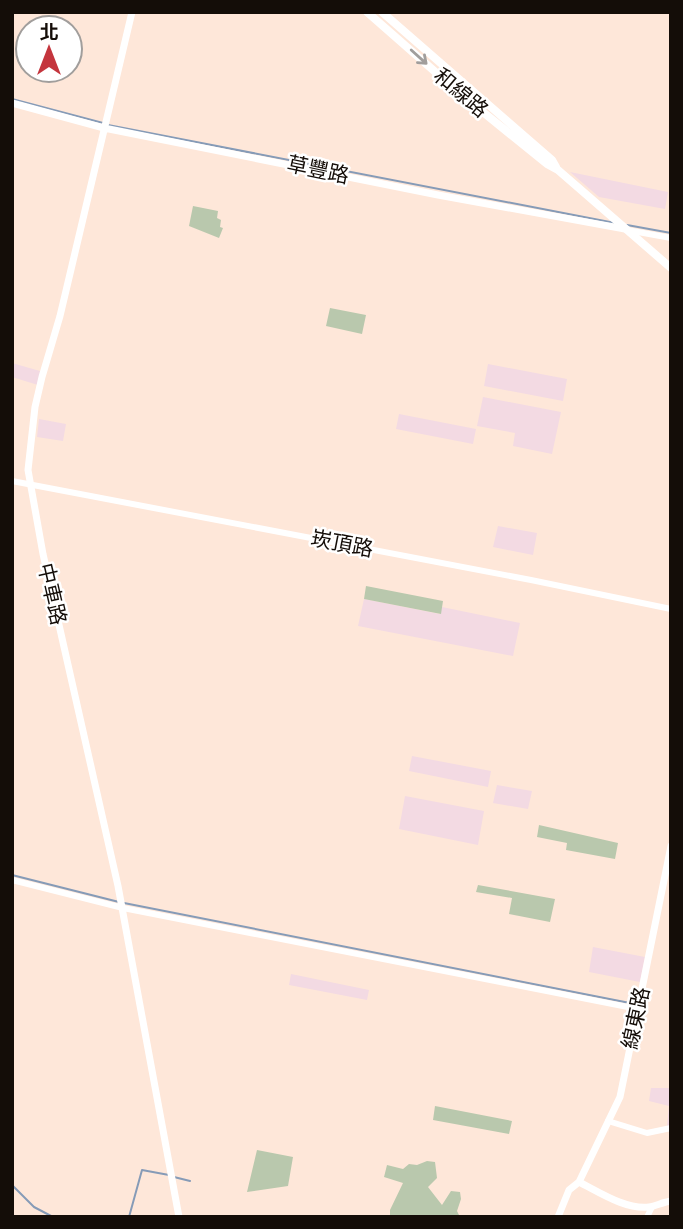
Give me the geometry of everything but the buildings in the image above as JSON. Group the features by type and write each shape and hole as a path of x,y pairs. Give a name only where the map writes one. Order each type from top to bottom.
{"main road":[{"name":"和線路","path":"367,12 457,91 558,170 671,268"},
{"name":"和線路","path":"383,12 552,160 558,170"}],"street":[{"name":"中車路","path":"132,12 60,316 42,377 29,457 29,485 123,908 179,1217"},
{"name":"草豐路","path":"12,103 104,128 438,195 625,229"},
{"path":"625,229 671,238"},
{"name":"崁頂路","path":"12,481 671,609"},
{"name":"線東路","path":"558,1217 569,1191 579,1182 620,1097 671,846"},
{"path":"12,880 123,908 639,1009"},
{"path":"608,1121 647,1133 671,1128"},
{"path":"579,1182 631,1205 652,1207 671,1201"},
{"path":"647,1217 652,1207"}],"shaded area":[{"path":"570,172 668,192 665,209 599,197"},
{"path":"12,363 40,371 38,385 12,377"},
{"path":"488,364 567,379 563,401 484,386"},
{"path":"483,397 561,412 552,454 513,446 515,433 477,426"},
{"path":"399,414 476,429 473,444 396,429"},
{"path":"39,419 66,424 63,441 37,437"},
{"path":"498,526 537,533 533,555 493,547"},
{"path":"364,599 440,614 442,607 520,623 513,656 358,626"},
{"path":"412,756 491,771 488,787 409,771"},
{"path":"497,785 532,791 528,809 493,803"},
{"path":"405,796 484,811 478,845 399,829"},
{"path":"593,947 645,957 640,982 589,972"},
{"path":"291,974 369,990 367,1000 289,985"},
{"path":"651,1088 671,1088 671,1126 667,1126 669,1106 649,1101"}],"green space":[{"path":"193,206 218,211 217,218 221,220 220,227 223,228 219,238 189,226"},
{"path":"330,308 366,315 362,334 326,326"},
{"path":"366,586 443,601 441,614 364,599"},
{"path":"539,825 618,843 615,859 566,850 567,843 537,837"},
{"path":"478,885 555,899 550,922 509,914 512,898 476,892"},
{"path":"435,1106 512,1121 509,1134 433,1120"},
{"path":"257,1150 293,1157 288,1186 247,1192"},
{"path":"427,1161 435,1162 437,1178 428,1187 442,1205 451,1191 460,1192 457,1211 460,1217 390,1217 390,1210 403,1183 384,1177 387,1165 403,1169 409,1164 417,1165"}],"waterway":[{"path":"12,99 103,123"},
{"path":"108,125 615,223"},
{"path":"627,225 671,233"},
{"path":"12,875 119,902"},
{"path":"124,903 635,1004"},
{"path":"129,1217 142,1170 169,1175"},
{"path":"174,1177 190,1181"},
{"path":"12,1185 34,1207 53,1217"}]}
